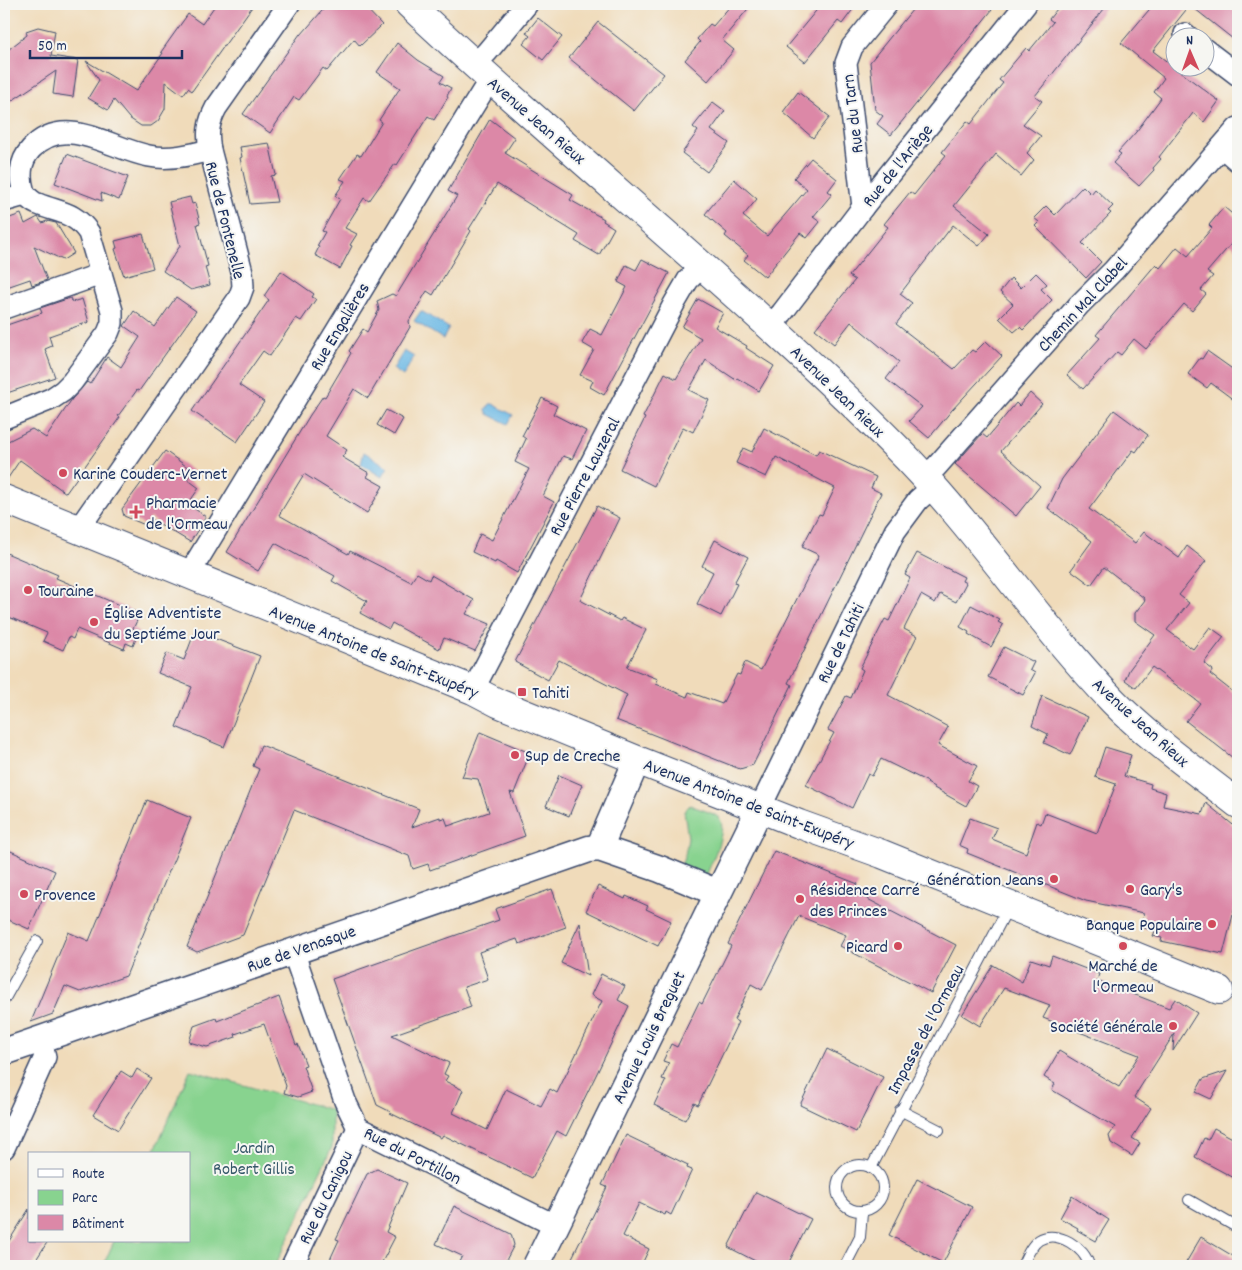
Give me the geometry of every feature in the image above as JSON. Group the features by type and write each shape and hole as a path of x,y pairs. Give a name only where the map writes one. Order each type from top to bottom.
{"main road":[{"name":"Avenue Jean Rieux","path":"409,4 770,326 894,445 960,517 1085,670 1115,703 1146,731 1238,804"},
{"name":"Avenue Antoine de Saint-Exupéry","path":"4,499 472,690 498,703 637,760 882,854 1219,990"}],"street":[{"name":"Rue de Fontenelle","path":"79,530 84,520 239,298 243,287 242,272 210,150 207,136 209,122 216,108 289,4"},
{"name":"Rue Engalières","path":"189,574 484,89 483,72 488,52 527,4"},
{"name":"Rue du Tarn","path":"863,207 846,63 852,47 887,4"},
{"name":"Rue de l'Ariège","path":"770,326 782,314 863,207 1026,4"},
{"path":"1214,57 1238,75"},
{"name":"Chemin Mal Clabel","path":"928,482 936,467 1079,305 1114,270 1238,128"},
{"path":"4,418 51,399 63,392 108,333 112,323 112,311 89,233 84,224 76,218 61,211 36,204 25,195 21,183 21,171 26,155 39,140 50,134 64,132 78,134 149,156 190,156 210,150"},
{"path":"1222,147 1238,161"},
{"path":"4,201 25,195"},
{"name":"Rue Pierre Lauzeral","path":"472,690 674,304 688,280 702,266"},
{"path":"4,308 102,274"},
{"name":"Rue de Tahiti","path":"760,808 895,531 918,500 928,482"},
{"path":"637,760 599,848 718,893"},
{"name":"Avenue Louis Breguet","path":"536,1266 760,808"},
{"name":"Rue de Venasque","path":"4,1052 582,851 599,848"},
{"name":"Rue du Portillon","path":"293,951 346,1101 358,1128 556,1226"},
{"path":"4,1148 45,1057 41,1040"},
{"name":"Rue du Canigou","path":"292,1266 358,1128"}],"lane":[{"name":"Impasse de l'Ormeau","path":"871,1168 1009,905"},
{"path":"4,1000 37,941"},
{"path":"900,1110 938,1130"},
{"path":"858,1165 871,1168 880,1177 883,1187 881,1198 874,1207 862,1212 850,1210 840,1200 836,1189 838,1179 845,1170 858,1165"},
{"path":"1189,1200 1238,1228"},
{"path":"845,1266 860,1237 862,1212"},
{"path":"1022,1266 1036,1242 1048,1236 1057,1236 1072,1244 1084,1254 1089,1266"}],"green space":[{"path":"690,805 716,816 721,823 720,839 704,881 679,871 685,855 688,838 684,811"},
{"name":"Jardin Robert Gillis","path":"190,1070 332,1110 332,1147 275,1266 103,1266 114,1242 190,1242 190,1152 154,1152"}],"water":[{"path":"421,311 449,328 443,339 414,321"},
{"path":"404,351 414,357 403,376 393,369"},
{"path":"490,404 513,415 508,424 488,414 486,410"},
{"path":"364,452 388,467 382,477 361,464"}],"building":[{"path":"216,4 254,4 192,91 188,88 183,95 166,82 165,109 158,121 151,126 141,126 129,118 114,100 108,110 88,98 99,80 86,61 136,91 188,14 202,24"},
{"path":"328,4 362,4 382,25 360,46 354,39 327,71 323,68 299,100 294,97 270,133 243,114 300,34"},
{"path":"732,4 752,4 722,40 734,50 708,81 685,60 700,42 697,39 710,24 713,26"},
{"path":"817,4 857,4 842,24 838,21 805,62 786,47 820,6"},
{"path":"917,4 983,4 992,10 891,135 877,124 883,116 875,110 870,62"},
{"path":"1061,4 1108,4 1035,96 1042,101 1023,124 1041,136 1027,153 1034,160 1021,176 996,154 954,206 989,234 979,246 953,225 900,294 912,303 896,324 954,369 972,350 975,352 986,341 1002,356 929,438 909,421 922,407 886,379 899,362 851,322 834,344 815,329 855,280 849,276 888,227 884,224 910,192 914,195 946,155 942,152 967,121 971,124 1003,83 999,80 1026,48 1029,51 1053,22 1049,19"},
{"path":"1154,4 1226,4 1238,13 1238,43 1190,5 1172,28 1164,28 1164,37 1153,51 1164,59 1164,78 1121,43"},
{"path":"538,18 562,37 543,60 523,44 530,36 526,33"},
{"path":"598,22 664,74 634,111 569,58"},
{"path":"38,27 55,31 51,56 78,60 73,97 53,94 56,71 4,106 4,53 27,35 26,31"},
{"path":"397,43 418,60 444,76 440,82 451,88 448,97 434,120 428,116 397,165 395,164 369,201 364,198 345,228 357,234 340,269 315,255 319,247 317,246 325,232 322,231 340,199 335,196 345,181 340,179 357,154 361,156 382,122 379,120 400,88 377,72"},
{"path":"1164,78 1189,78 1219,101 1204,122 1193,113 1159,157 1161,159 1153,168 1154,170 1139,186 1113,163 1121,154 1118,152 1136,132 1161,98 1154,92"},
{"path":"798,92 830,117 813,138 783,112"},
{"path":"713,102 725,111 711,130 729,143 707,172 682,153 698,131 693,127"},
{"path":"490,119 515,138 505,153 573,195 570,200 604,219 603,221 614,228 599,255 575,241 579,235 497,184 469,229 471,231 433,295 427,291 409,321 410,327 368,398 354,389 326,436 347,450 342,457 369,473 367,477 383,486 367,513 304,474 279,515 348,554 350,551 411,582 417,573 429,580 431,575 474,600 466,614 490,624 475,651 444,638 439,649 392,623 389,629 360,613 367,601 332,581 335,576 275,543 258,571 227,552 310,415 323,396 325,397 363,329 367,332 379,310 377,301 392,294 396,296 457,196 448,191"},
{"path":"269,143 276,175 271,176 277,202 250,204 240,158 242,157 240,147"},
{"path":"67,154 128,177 119,200 101,193 102,201 55,183"},
{"path":"811,158 837,179 828,191 832,194 813,217 820,222 807,238 800,233 765,277 744,260 748,255 725,236 727,233 705,214 734,179 757,199 743,216 767,236 807,189 794,178"},
{"path":"1083,186 1091,194 1095,189 1113,206 1108,211 1111,213 1082,243 1101,262 1086,278 1035,226 1039,222 1034,218 1046,206 1055,215"},
{"path":"190,197 192,204 195,203 200,223 197,224 208,266 205,267 210,285 191,290 163,271 180,246 169,202"},
{"path":"1224,207 1238,219 1238,250 1231,244 1207,272 1213,276 1201,290 1206,294 1192,311 1184,304 1146,349 1134,339 1121,355 1117,352 1083,389 1067,375 1100,338 1096,335 1156,264 1160,268 1177,247 1188,256 1212,228 1209,225"},
{"path":"21,214 25,224 38,217 42,223 47,221 56,223 74,253 63,260 34,246 47,280 32,285 30,279 4,288 4,220"},
{"path":"143,234 153,268 124,276 115,249 117,248 115,241"},
{"path":"642,259 669,273 604,395 590,387 593,381 580,375 594,350 582,343 590,329 602,335 627,287 618,282 626,265 636,270"},
{"path":"281,271 314,294 312,297 316,299 301,321 296,318 270,356 263,351 239,385 264,402 237,442 192,411 269,300 264,296"},
{"path":"1036,273 1047,284 1041,289 1052,300 1023,330 1020,327 1014,332 999,318 1013,304 1000,292 1011,278 1021,288"},
{"path":"176,297 196,311 139,391 137,390 118,416 120,417 66,493 20,460 4,484 4,443 32,429 46,438 72,399 87,382 90,384 107,357 121,367 140,337 124,326 134,311 155,327"},
{"path":"70,298 72,302 82,299 89,322 49,336 52,346 45,349 55,377 4,394 4,326 42,313 40,308"},
{"path":"698,299 723,313 715,327 747,346 746,348 774,366 759,391 737,378 736,380 706,360 689,390 709,400 693,432 683,427 654,486 620,469 665,373 676,379 701,338 682,327"},
{"path":"1207,351 1238,373 1238,403 1211,383 1207,388 1188,374"},
{"path":"1030,393 1042,404 1001,451 1040,486 1016,516 955,464 982,434 987,438 1016,403 1019,406"},
{"path":"542,398 557,406 553,414 586,431 572,459 563,456 543,496 554,502 517,573 496,561 495,563 472,552 480,534 492,540 529,469 515,462 526,439 522,436"},
{"path":"386,410 403,419 394,435 377,425"},
{"path":"1114,410 1148,435 1136,452 1133,450 1089,509 1135,543 1144,532 1179,558 1187,546 1206,561 1179,595 1189,603 1167,630 1193,649 1210,627 1224,637 1204,663 1213,670 1210,674 1238,696 1238,762 1186,721 1200,703 1152,667 1136,688 1125,680 1129,670 1155,635 1135,621 1135,613 1145,600 1104,567 1091,585 1071,570 1092,541 1048,508 1062,479"},
{"path":"764,428 816,455 819,450 876,477 871,488 881,493 788,683 792,685 753,765 740,769 616,720 627,695 559,660 548,680 515,662 597,506 620,518 580,600 620,621 622,618 646,630 627,667 658,679 656,684 687,697 689,692 722,704 737,674 740,675 745,662 761,670 819,555 802,547 819,514 822,515 835,488 776,457 766,477 736,463 743,448 752,452"},
{"path":"165,451 193,471 187,479 199,488 188,504 206,517 190,542 150,518 145,525 124,516 122,509"},
{"path":"715,540 748,557 734,583 737,584 721,616 697,604 713,572 702,566"},
{"path":"4,552 58,575 56,578 140,614 133,629 139,631 133,646 126,643 124,649 77,629 73,639 69,637 63,650 43,641 47,633 4,615"},
{"path":"917,553 964,577 962,581 966,583 956,602 940,594 935,603 921,595 904,629 917,636 888,695 948,727 938,745 977,766 968,781 977,786 966,806 934,788 928,782 881,759 872,776 868,774 852,808 806,785 834,733 828,730 846,696 851,698 863,670 860,668 885,619 889,621 910,578 905,575"},
{"path":"971,605 1000,620 998,622 1003,625 991,647 968,634 969,632 960,627"},
{"path":"195,631 260,656 224,747 176,727 192,687 158,673 167,653 184,660"},
{"path":"1004,647 1034,662 1030,670 1035,673 1023,695 988,677"},
{"path":"1042,696 1088,717 1070,755 1044,743 1048,734 1032,726"},
{"path":"480,732 530,753 514,793 510,792 525,836 430,870 428,864 413,869 409,856 294,810 243,935 197,952 187,947 259,769 253,766 261,745 419,809 412,827 440,817 440,819 445,818 448,826 489,812 478,779 462,777"},
{"path":"1105,747 1131,755 1124,776 1151,784 1150,788 1166,793 1163,806 1202,814 1206,803 1238,829 1238,895 1223,954 1161,941 1162,938 1153,936 1155,931 1141,927 1144,913 1086,901 967,853 968,849 959,845 970,818 997,828 992,839 1026,853 1037,822 1041,824 1045,813 1097,833 1116,784 1095,777"},
{"path":"559,775 582,785 569,816 546,806"},
{"path":"147,800 191,818 126,976 80,992 65,986 53,1014 31,1022 68,932 89,941"},
{"name":"Provence","path":"4,848 55,871 29,929 4,918"},
{"path":"774,851 858,884 854,892 956,945 931,993 840,946 846,935 799,916 762,990 751,984 734,1020 738,1022 698,1105 694,1103 685,1120 654,1105 666,1080 662,1079 669,1063 663,1061 671,1044 677,1047 699,1002 702,1004 731,946 728,944"},
{"path":"598,886 625,899 626,896 648,906 646,909 671,921 658,946 586,911"},
{"path":"552,889 566,927 519,944 517,939 479,952 488,979 464,987 471,1007 392,1035 449,1063 444,1074 448,1076 445,1081 463,1090 453,1113 487,1130 506,1089 541,1106 550,1089 557,1093 602,1001 591,995 601,974 625,986 618,1000 629,1006 598,1071 566,1136 557,1131 532,1178 443,1135 441,1138 377,1105 332,979 499,920 495,909"},
{"path":"580,923 588,976 561,963"},
{"path":"1052,956 1099,974 1097,980 1169,1008 1175,999 1197,1013 1173,1051 1174,1034 1134,1097 1151,1108 1132,1138 1140,1143 1132,1156 1111,1143 1109,1136 1115,1127 1052,1090 1055,1084 1044,1077 1059,1051 1119,1087 1139,1055 1043,1018 1050,1005 1004,988 980,1026 962,1015 993,965 1022,982 1031,959 1049,965"},
{"path":"279,997 296,1045 298,1044 306,1065 303,1066 312,1092 298,1097 284,1093 286,1086 264,1024 235,1034 236,1037 207,1047 189,1042 194,1026 216,1018 217,1021"},
{"path":"827,1049 883,1077 856,1132 800,1105"},
{"path":"137,1069 151,1078 118,1130 93,1115 121,1071 132,1078"},
{"path":"1227,1071 1211,1099 1196,1092 1203,1079"},
{"path":"1214,1128 1238,1141 1238,1180 1195,1157 1204,1138 1208,1140"},
{"path":"626,1135 688,1165 687,1168 692,1170 671,1215 666,1212 665,1215 639,1203 623,1236 649,1249 641,1266 568,1266 607,1187 602,1185"},
{"path":"377,1169 407,1183 386,1232 395,1237 380,1266 327,1266 339,1240 336,1239 367,1174"},
{"path":"917,1179 972,1207 943,1263 889,1235"},
{"path":"756,1192 811,1219 787,1266 765,1266 728,1247"},
{"path":"1072,1196 1109,1220 1096,1241 1060,1218"},
{"path":"454,1206 511,1234 514,1245 503,1266 457,1266 462,1256 436,1244"},
{"path":"28,1211 28,1242 47,1242 32,1266 4,1266 4,1249"},
{"path":"1201,1237 1238,1259 1238,1266 1184,1266"}],"place":[{"name":"Karine Couderc-Vernet","path":"63,473"},
{"name":"Pharmacie de l'Ormeau","path":"136,512"},
{"name":"Touraine","path":"28,590"},
{"name":"Église Adventiste du Septiéme Jour","path":"94,622"},
{"name":"Tahiti","path":"522,692"},
{"name":"Sup de Creche","path":"515,755"},
{"name":"Génération Jeans","path":"1054,879"},
{"name":"Gary's","path":"1130,889"},
{"name":"Provence","path":"24,894"},
{"name":"Résidence Carré des Princes","path":"800,899"},
{"name":"Banque Populaire","path":"1212,924"},
{"name":"Picard","path":"898,946"},
{"name":"Marché de l'Ormeau","path":"1123,946"},
{"name":"Société Générale","path":"1173,1026"}]}
